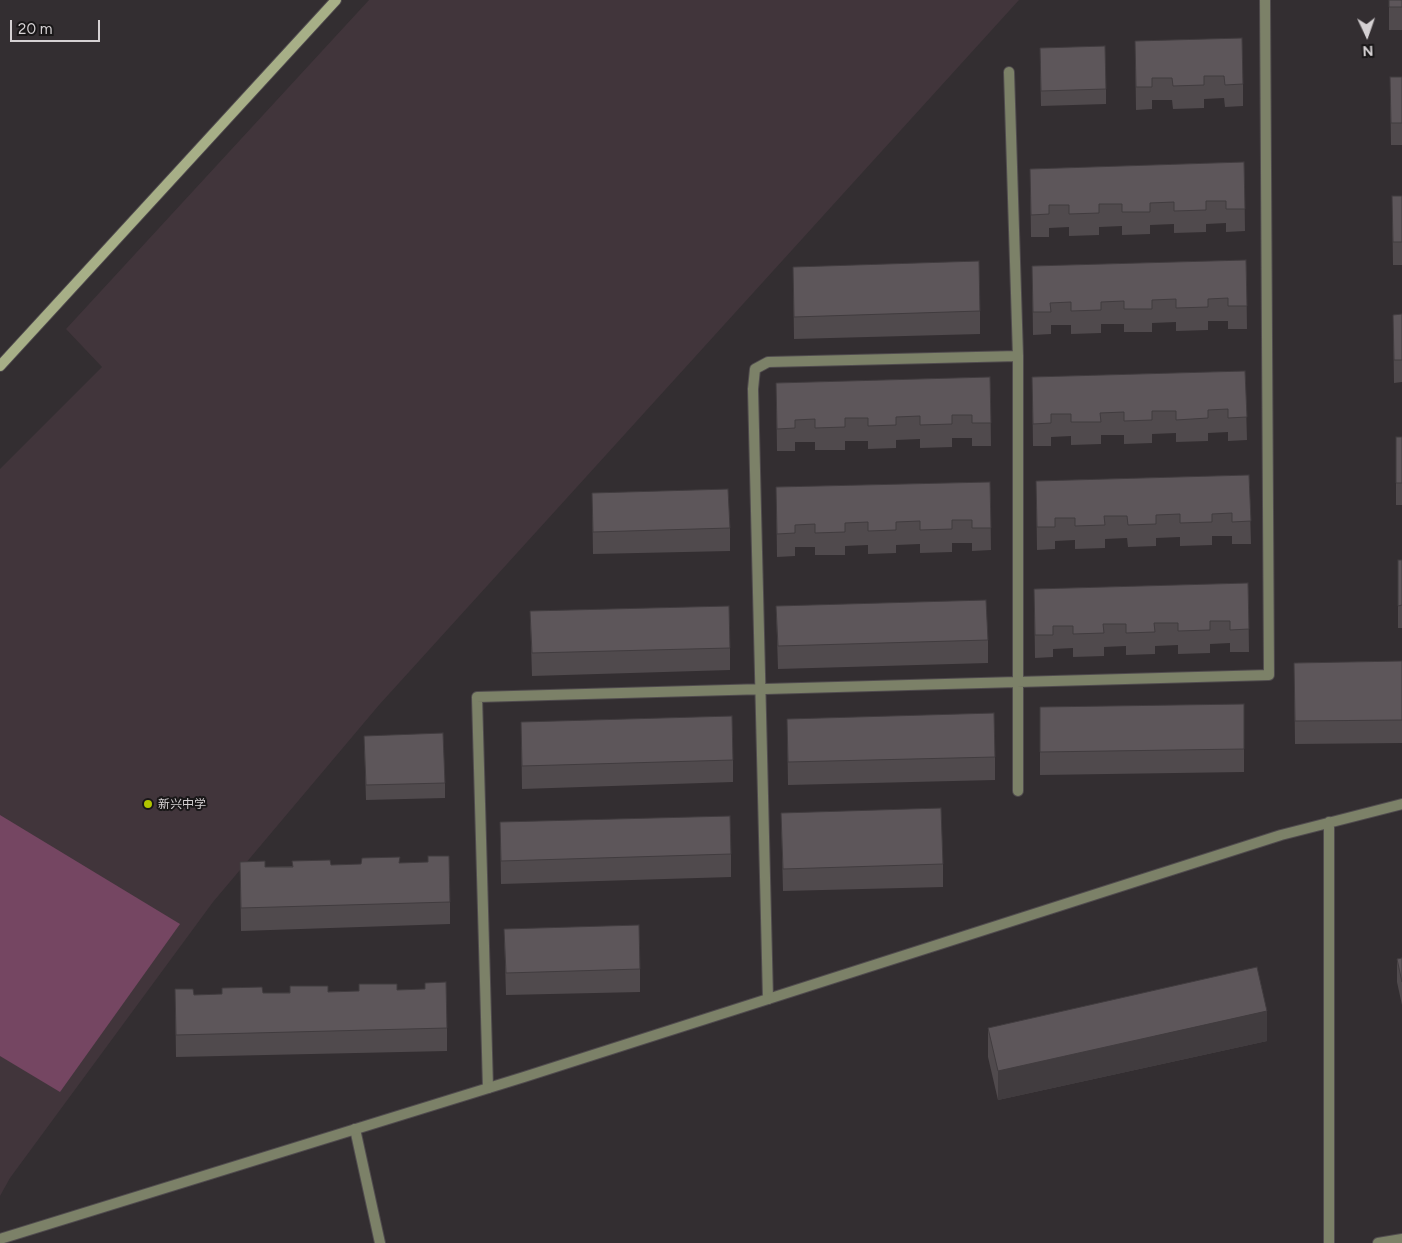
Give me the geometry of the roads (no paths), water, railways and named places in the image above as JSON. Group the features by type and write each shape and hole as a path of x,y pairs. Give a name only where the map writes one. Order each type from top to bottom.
{"street":[{"path":"0,366 336,0"},
{"path":"488,1088 477,697 1269,675 1265,0"},
{"path":"1009,72 1018,356 1018,791"},
{"path":"768,999 752,389 755,369 768,362 1018,356"},
{"path":"0,1239 488,1088 1281,835 1402,804"},
{"path":"1329,822 1329,1243"},
{"path":"355,1129 380,1243"},
{"path":"1378,1243 1402,1239"}],"place":[{"name":"新兴中学","path":"148,804"}]}
